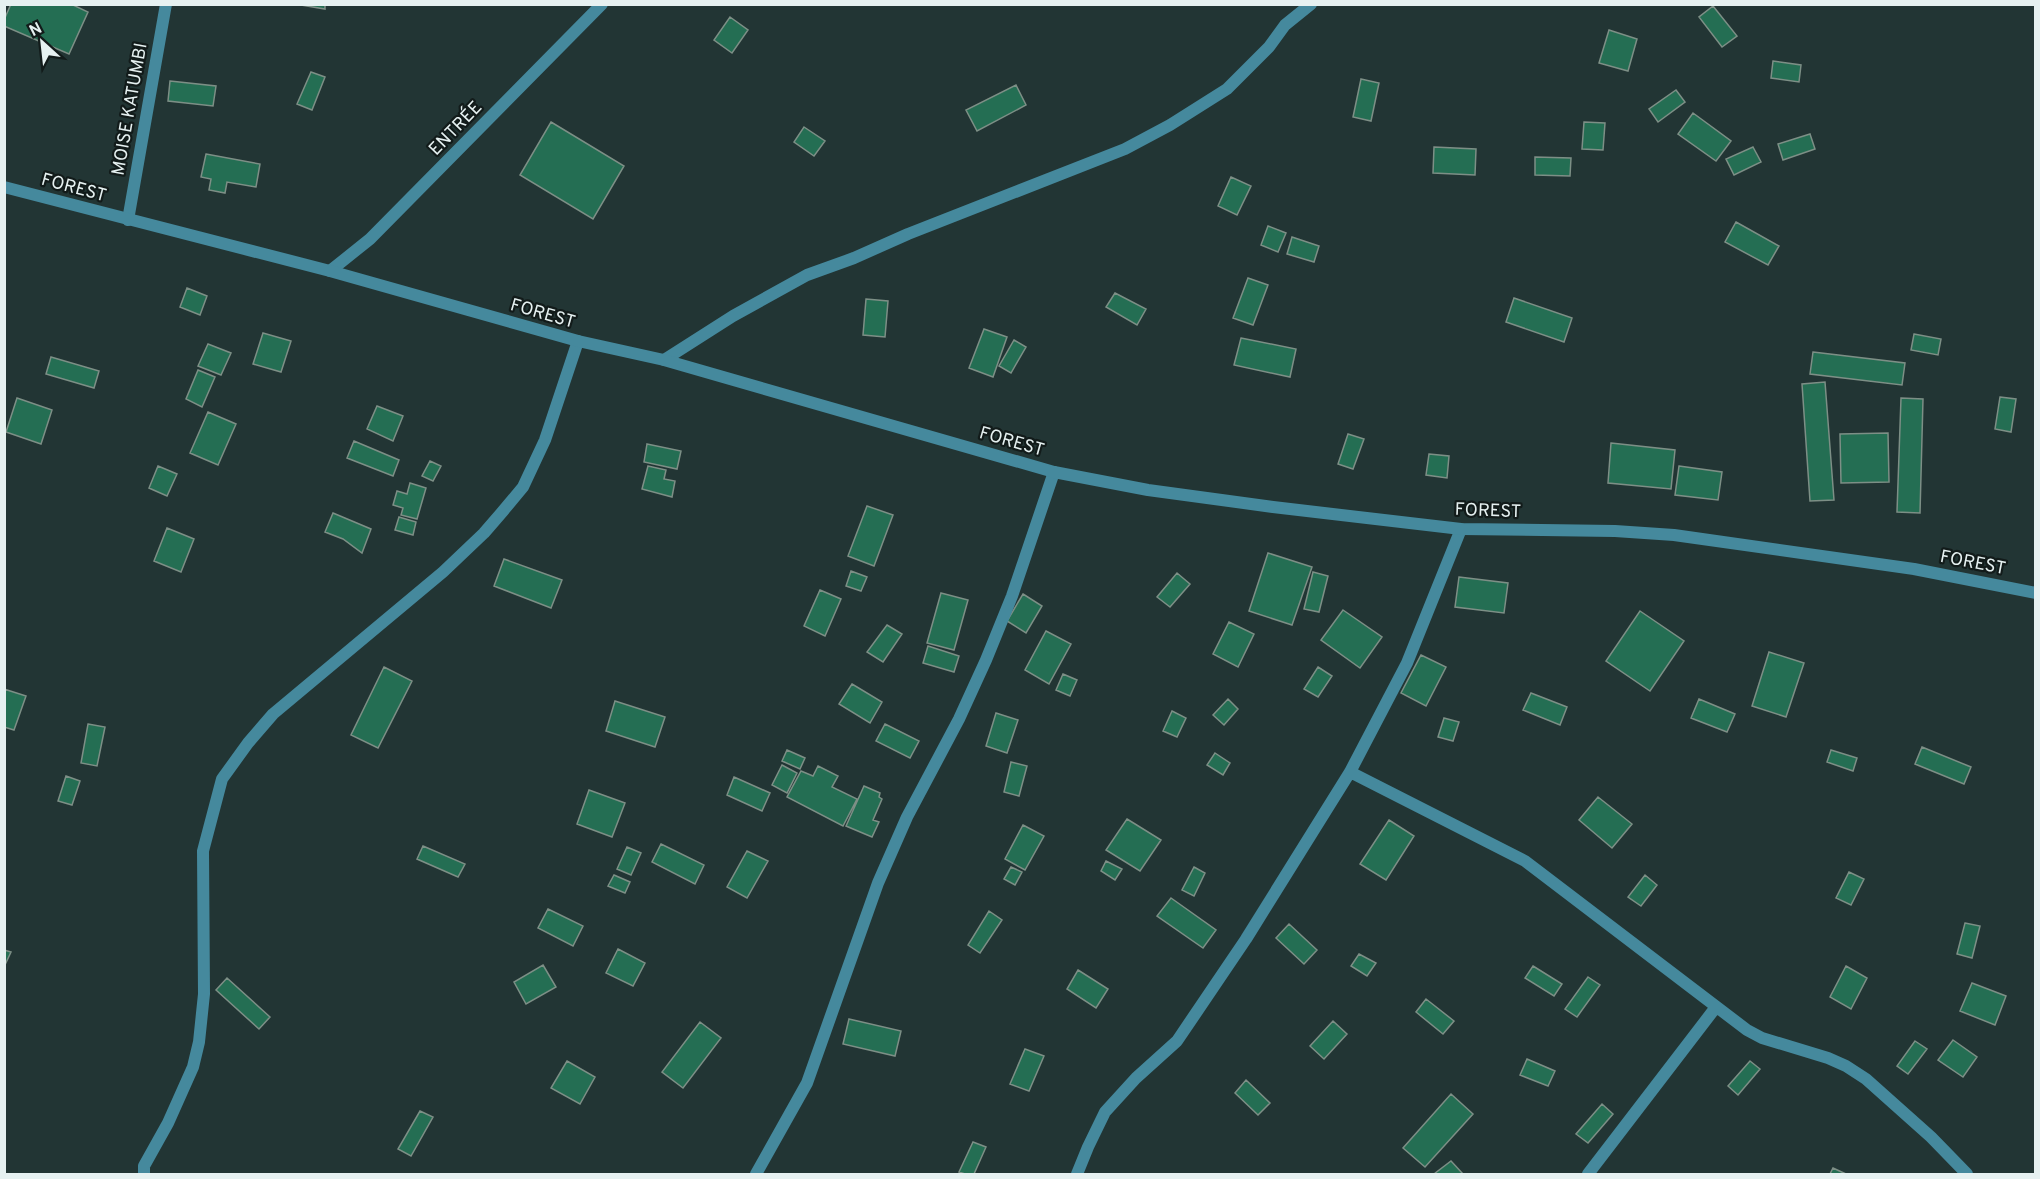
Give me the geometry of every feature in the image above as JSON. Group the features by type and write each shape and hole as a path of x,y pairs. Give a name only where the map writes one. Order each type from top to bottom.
{"street":[{"name":"MOISE KATUMBI","path":"128,220 166,4"},
{"name":"ENTRÉE","path":"330,271 370,239 602,4"},
{"path":"664,360 734,316 807,275 1125,149 1170,125 1227,89 1269,47 1285,25 1311,4"},
{"name":"FOREST","path":"4,187 330,271 578,341 664,360 1053,472 1262,506 1461,529 1616,531 1674,535 1914,569 2036,593"},
{"path":"144,1174 144,1166 168,1123 192,1066 199,1042 204,994 203,851 222,778 273,714 443,572 484,533 523,487 545,440 578,341"},
{"path":"756,1174 807,1083 879,883 907,817 959,719 986,660 1012,596 1053,472"},
{"path":"1077,1174 1105,1112 1136,1078 1177,1041 1246,939 1350,772 1407,663 1461,529"},
{"path":"1350,772 1525,861 1747,1030 1762,1038 1828,1058 1866,1079 1931,1137 1967,1174"},
{"path":"1588,1174 1716,1007"}],"building":[{"path":"11,4 71,4 88,12 69,54 4,26 4,20"},
{"path":"295,4 325,4 325,9"},
{"path":"1713,6 1737,36 1722,47 1699,17"},
{"path":"730,17 748,30 732,53 714,40"},
{"path":"1609,30 1637,39 1628,71 1599,63"},
{"path":"1773,61 1801,65 1799,82 1771,78"},
{"path":"311,72 325,77 312,110 297,104"},
{"path":"1361,79 1379,83 1371,121 1353,117"},
{"path":"170,81 216,86 213,106 168,101"},
{"path":"1016,85 1026,105 977,131 966,110"},
{"path":"1676,90 1685,102 1658,122 1649,109"},
{"path":"1693,113 1731,141 1716,161 1678,134"},
{"path":"551,122 624,166 593,219 520,175"},
{"path":"1584,122 1605,123 1603,150 1582,149"},
{"path":"804,127 825,141 814,156 794,142"},
{"path":"1810,134 1815,149 1783,160 1778,144"},
{"path":"1434,147 1476,149 1475,175 1433,173"},
{"path":"1753,147 1761,162 1734,175 1726,159"},
{"path":"206,154 260,164 256,187 227,182 225,193 209,190 211,179 201,177"},
{"path":"1535,157 1571,158 1570,176 1535,175"},
{"path":"1231,177 1251,186 1237,215 1218,206"},
{"path":"1736,222 1779,246 1768,265 1725,242"},
{"path":"1268,226 1286,233 1278,252 1261,245"},
{"path":"1292,237 1319,246 1314,262 1287,254"},
{"path":"1248,278 1268,285 1253,325 1233,318"},
{"path":"187,288 207,296 200,315 180,307"},
{"path":"1115,293 1146,309 1137,325 1106,307"},
{"path":"1514,298 1572,318 1564,342 1506,322"},
{"path":"866,299 888,301 885,337 863,335"},
{"path":"984,329 1007,337 993,377 969,368"},
{"path":"263,333 291,341 281,372 253,364"},
{"path":"1914,334 1941,339 1938,355 1911,350"},
{"path":"1241,338 1296,349 1290,377 1234,365"},
{"path":"1014,340 1026,347 1011,373 999,366"},
{"path":"208,344 231,353 221,375 198,366"},
{"path":"1813,352 1905,363 1902,385 1810,374"},
{"path":"51,357 99,371 94,388 46,374"},
{"path":"198,370 215,377 202,407 186,399"},
{"path":"1825,382 1834,500 1810,501 1802,384"},
{"path":"2000,397 2016,399 2011,432 1995,429"},
{"path":"17,398 52,410 41,444 6,432"},
{"path":"1901,398 1923,399 1920,513 1897,512"},
{"path":"377,406 403,416 393,441 367,429"},
{"path":"208,412 236,424 218,465 190,453"},
{"path":"1888,433 1889,482 1841,483 1840,434"},
{"path":"1348,434 1364,439 1353,469 1338,464"},
{"path":"354,441 399,460 393,476 347,458"},
{"path":"1611,443 1675,450 1671,489 1608,483"},
{"path":"647,444 681,451 677,469 644,462"},
{"path":"1429,454 1449,456 1447,478 1426,475"},
{"path":"430,461 441,466 433,481 422,476"},
{"path":"158,466 177,474 167,496 149,488"},
{"path":"648,466 666,470 664,479 675,481 672,497 642,489"},
{"path":"1679,466 1722,472 1718,500 1675,495"},
{"path":"410,483 426,488 417,519 401,515 403,508 393,505 397,491 407,494"},
{"path":"867,506 893,515 874,566 848,556"},
{"path":"333,513 371,529 362,553 343,539 325,532"},
{"path":"399,517 416,522 413,535 395,530"},
{"path":"167,528 194,539 181,572 154,561"},
{"path":"1268,553 1312,567 1292,625 1249,611"},
{"path":"504,559 562,580 551,608 494,586"},
{"path":"851,571 867,577 861,591 846,586"},
{"path":"1313,572 1328,576 1319,612 1304,609"},
{"path":"1177,573 1190,584 1170,607 1157,597"},
{"path":"1459,577 1508,583 1504,613 1455,607"},
{"path":"820,590 841,599 825,636 804,626"},
{"path":"941,593 968,600 954,650 927,643"},
{"path":"1023,594 1042,606 1026,633 1007,621"},
{"path":"1343,610 1382,637 1360,668 1321,640"},
{"path":"1640,611 1684,641 1650,691 1606,661"},
{"path":"1229,622 1254,634 1238,667 1213,654"},
{"path":"887,625 902,634 883,662 867,652"},
{"path":"1046,631 1071,644 1049,684 1025,670"},
{"path":"928,646 959,656 954,672 923,663"},
{"path":"1769,652 1804,663 1786,717 1752,706"},
{"path":"1421,655 1446,667 1426,706 1401,693"},
{"path":"384,667 412,681 378,748 351,735"},
{"path":"1318,667 1332,676 1318,697 1304,689"},
{"path":"1063,674 1077,680 1070,696 1056,690"},
{"path":"852,684 882,702 870,723 839,704"},
{"path":"4,689 26,696 14,730 4,727"},
{"path":"1531,693 1567,707 1560,725 1523,710"},
{"path":"1228,699 1238,709 1224,725 1213,715"},
{"path":"1699,699 1735,714 1727,732 1691,718"},
{"path":"615,701 665,717 655,747 606,731"},
{"path":"1172,711 1186,718 1177,737 1163,731"},
{"path":"996,713 1018,720 1007,753 986,746"},
{"path":"1444,718 1459,722 1453,741 1438,737"},
{"path":"88,724 105,727 97,766 81,763"},
{"path":"885,724 919,741 910,758 876,741"},
{"path":"1922,747 1971,767 1964,784 1915,764"},
{"path":"787,750 805,758 800,769 782,761"},
{"path":"1831,750 1857,758 1853,771 1827,762"},
{"path":"1215,753 1230,763 1223,775 1207,765"},
{"path":"1011,762 1027,766 1019,796 1004,792"},
{"path":"782,765 797,773 787,793 772,785"},
{"path":"818,766 838,776 832,787 857,799 843,826 787,797 801,771 813,776"},
{"path":"66,776 80,781 72,805 58,801"},
{"path":"734,777 770,793 762,811 727,795"},
{"path":"864,786 880,793 879,797 882,799 873,820 879,822 872,837 846,826"},
{"path":"589,790 625,803 612,837 577,824"},
{"path":"1598,797 1632,824 1612,848 1579,820"},
{"path":"1127,819 1161,840 1140,871 1106,850"},
{"path":"1389,820 1414,836 1386,880 1360,864"},
{"path":"1023,825 1044,836 1025,870 1005,859"},
{"path":"661,844 704,865 695,884 652,862"},
{"path":"423,846 465,864 458,877 417,859"},
{"path":"627,847 641,853 631,875 617,869"},
{"path":"747,851 768,861 747,898 727,887"},
{"path":"1106,861 1122,869 1115,880 1101,871"},
{"path":"1011,867 1022,872 1015,885 1004,879"},
{"path":"1194,867 1205,873 1194,896 1182,890"},
{"path":"1849,872 1864,879 1851,905 1836,898"},
{"path":"614,875 630,882 625,893 608,886"},
{"path":"1645,875 1657,885 1641,906 1628,897"},
{"path":"1171,898 1216,930 1203,948 1157,916"},
{"path":"548,909 583,926 573,946 538,928"},
{"path":"989,911 1002,920 980,953 968,945"},
{"path":"1965,923 1980,926 1972,958 1957,954"},
{"path":"1289,924 1317,950 1304,964 1276,938"},
{"path":"618,949 645,963 633,986 606,973"},
{"path":"4,950 11,952 4,967"},
{"path":"1359,954 1376,963 1367,976 1351,966"},
{"path":"543,965 556,987 526,1004 514,982"},
{"path":"1533,966 1562,984 1554,996 1525,978"},
{"path":"1846,966 1867,978 1851,1009 1830,997"},
{"path":"1078,970 1108,989 1096,1008 1067,989"},
{"path":"1588,977 1600,985 1577,1017 1565,1009"},
{"path":"227,978 270,1017 259,1029 216,990"},
{"path":"1972,983 2006,996 1995,1025 1960,1011"},
{"path":"1426,999 1454,1021 1443,1034 1416,1012"},
{"path":"849,1019 901,1031 895,1056 843,1044"},
{"path":"1333,1021 1347,1034 1324,1059 1310,1046"},
{"path":"700,1022 721,1038 683,1088 662,1072"},
{"path":"1953,1040 1977,1057 1963,1077 1938,1060"},
{"path":"1915,1041 1927,1049 1908,1074 1897,1066"},
{"path":"1025,1049 1044,1056 1029,1091 1010,1084"},
{"path":"1527,1059 1555,1071 1548,1086 1520,1075"},
{"path":"567,1061 595,1077 580,1104 551,1088"},
{"path":"1750,1061 1760,1069 1738,1095 1728,1086"},
{"path":"1246,1080 1270,1103 1258,1115 1235,1093"},
{"path":"1451,1094 1473,1114 1425,1167 1403,1148"},
{"path":"1602,1104 1613,1114 1588,1143 1576,1134"},
{"path":"420,1111 433,1117 411,1156 398,1149"},
{"path":"973,1142 986,1147 974,1174 959,1172"},
{"path":"1451,1161 1463,1174 1434,1174"},
{"path":"1833,1168 1846,1174 1830,1174"}]}
